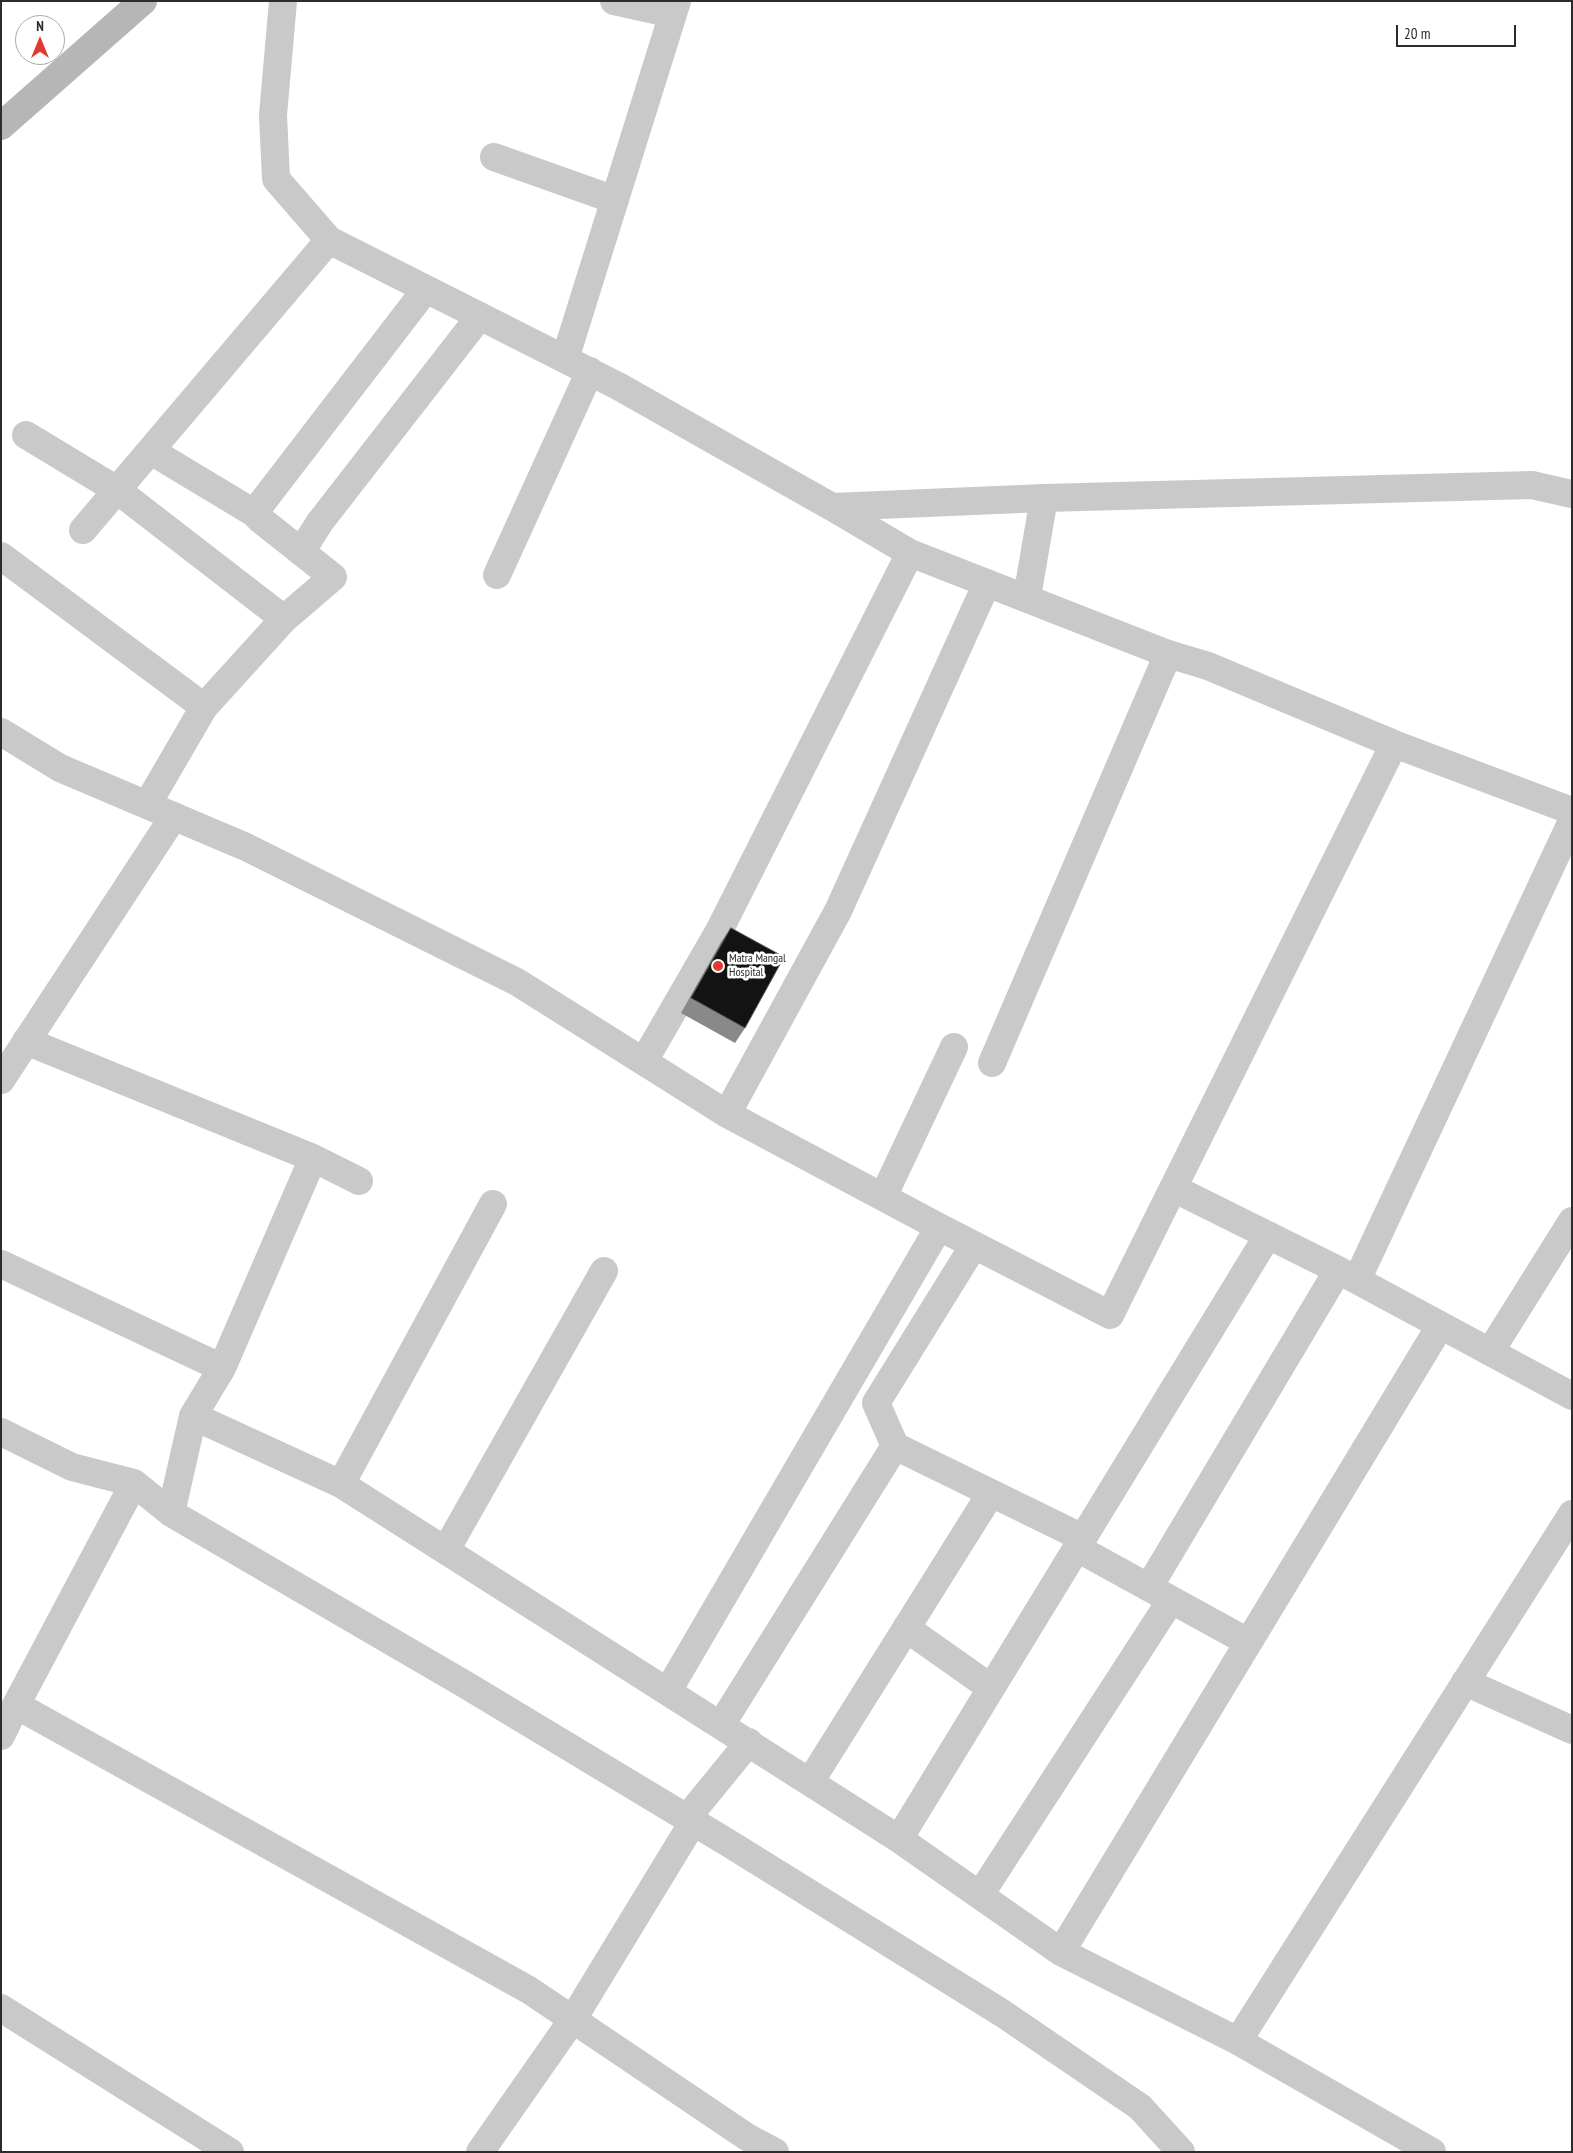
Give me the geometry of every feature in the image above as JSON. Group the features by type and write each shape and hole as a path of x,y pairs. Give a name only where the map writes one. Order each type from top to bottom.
{"street":[{"path":"1,126 142,1"},
{"path":"283,1 273,115 276,178 329,240 590,371 832,506 910,553 1028,597 1168,654 1208,666 1394,744 1572,810"},
{"path":"564,359 675,7 614,1"},
{"path":"494,157 615,200"},
{"path":"83,530 329,240"},
{"path":"254,512 426,289"},
{"path":"301,552 320,522 480,316"},
{"path":"497,575 590,371"},
{"path":"26,435 117,490 284,618"},
{"path":"147,805 204,707 284,618 333,577 261,520 254,512 150,451"},
{"path":"832,506 1044,498 1532,485 1572,494"},
{"path":"1028,597 1044,498"},
{"path":"644,1061 719,931 910,553"},
{"path":"1,556 204,707"},
{"path":"727,1114 838,911 987,583"},
{"path":"992,1062 1168,654"},
{"path":"1,732 60,768 246,846 517,982 727,1114 939,1227 1110,1315 1394,744"},
{"path":"1,1080 174,816"},
{"path":"980,1895 1348,1275 1572,821"},
{"path":"26,1041 313,1158 359,1181"},
{"path":"883,1197 954,1047"},
{"path":"171,1513 194,1416 222,1368 313,1158"},
{"path":"1173,1188 1348,1275 1572,1396"},
{"path":"341,1484 493,1204"},
{"path":"1490,1352 1572,1221"},
{"path":"668,1691 939,1227"},
{"path":"899,1839 1268,1236"},
{"path":"974,1245 876,1403 895,1446 990,1493 1080,1543 1160,1594 1248,1642"},
{"path":"1,1264 222,1368"},
{"path":"446,1550 604,1271"},
{"path":"1061,1952 1440,1326"},
{"path":"194,1416 341,1484 750,1742 899,1839 1061,1952 1238,2041 1432,2152"},
{"path":"1,1432 72,1467 134,1483 171,1513 320,1602 466,1685 690,1820 1002,2013 1140,2107 1181,2152"},
{"path":"722,1724 895,1446"},
{"path":"1,1736 134,1483"},
{"path":"810,1782 990,1493"},
{"path":"1238,2041 1572,1514"},
{"path":"906,1628 991,1688"},
{"path":"1465,1682 1572,1730"},
{"path":"16,1705 529,1990 747,2137 775,2152"},
{"path":"480,2152 574,2019 690,1820 750,1742"},
{"path":"1,2008 230,2152"}],"building":[{"path":"731,928 784,957 745,1028 691,998"}],"place":[{"name":"Matra Mangal Hospital","path":"718,966"}]}
